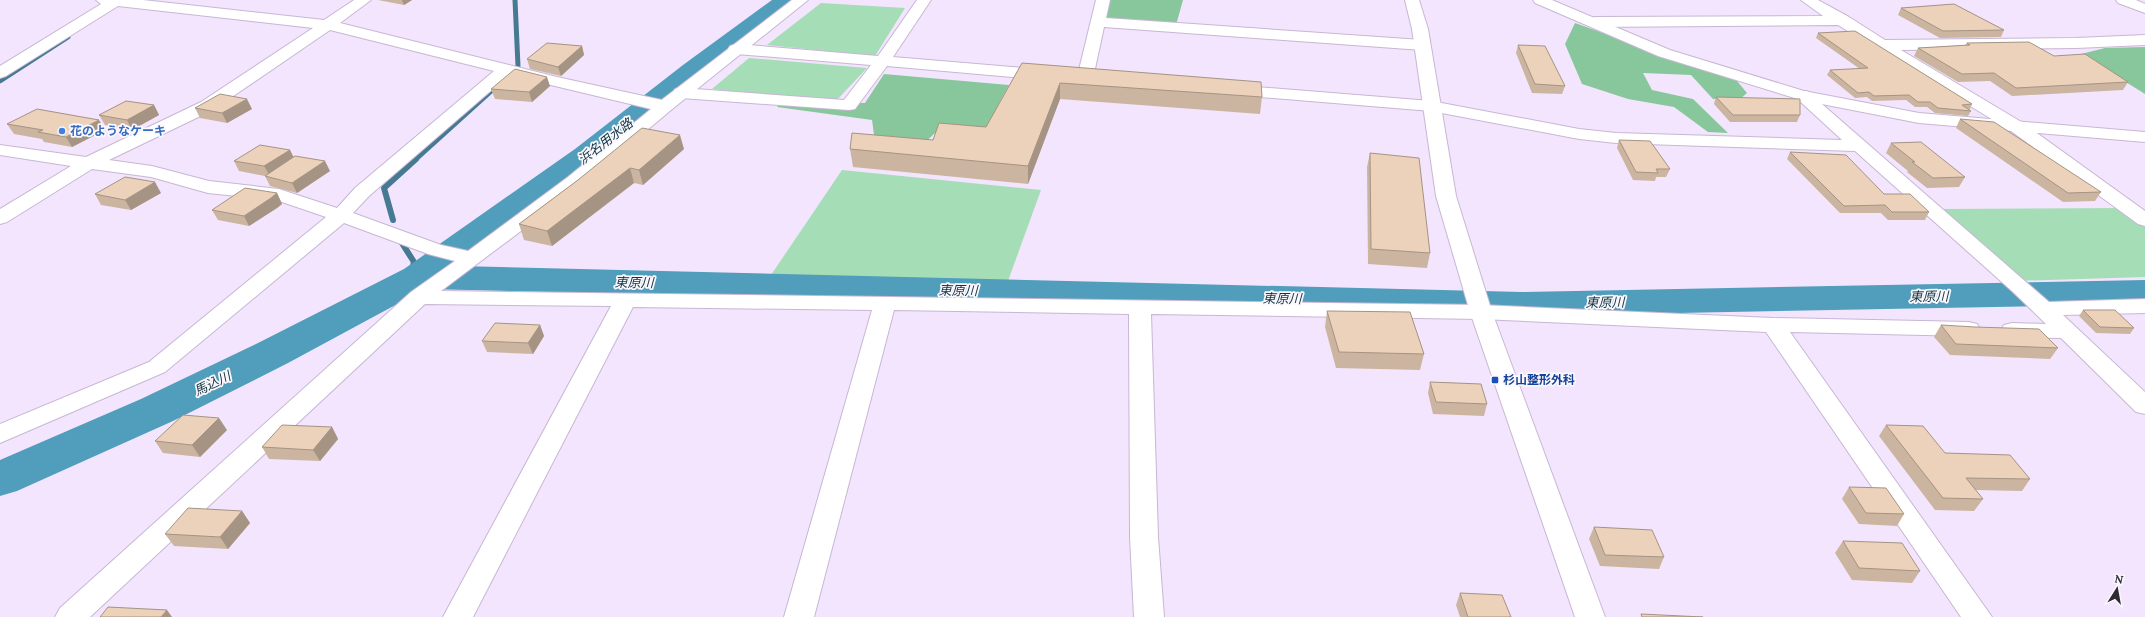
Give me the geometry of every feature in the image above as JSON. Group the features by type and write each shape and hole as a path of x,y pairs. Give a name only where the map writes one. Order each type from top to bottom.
{"street":[{"path":"0,73 111,0 329,25 636,101 660,105"},
{"path":"0,218 88,163 207,106 364,0"},
{"path":"70,617 464,257 575,181 660,105 681,93 801,0"},
{"path":"681,93 849,105 882,62 924,0"},
{"path":"736,49 1079,78 1098,22 1103,0"},
{"path":"1412,0 1422,45 1446,196 1477,300 1590,617"},
{"path":"1540,0 1595,22 1664,53 1801,95 1919,118 2145,137"},
{"path":"1808,0 1844,20 2017,127 2145,220"},
{"path":"2123,0 2145,9"},
{"path":"1595,22 1844,20"},
{"path":"1098,22 1422,45"},
{"path":"1884,45 2145,40"},
{"path":"0,434 157,367 339,217 362,192 506,69"},
{"path":"1218,89 1431,106 1579,134 1616,138 1862,146"},
{"path":"1801,95 1862,146 2021,288 2068,331 2145,406"},
{"path":"0,150 152,172 208,187 279,196 339,217 375,227 435,250 464,257"},
{"path":"419,297 1140,308 1477,300 1773,325 2068,331"},
{"path":"458,617 625,301"},
{"path":"799,617 884,305"},
{"path":"2044,309 2145,306"},
{"path":"1140,308 1144,536 1148,617"},
{"path":"1773,325 1977,617"}],"green space":[{"path":"1109,0 1183,0 1176,25 1106,18"},
{"path":"821,3 905,8 875,56 767,45"},
{"path":"1575,23 1737,81 1747,93 1739,100 1713,99 1691,75 1643,73 1652,90 1693,99 1728,133 1708,132 1674,107 1628,99 1582,84 1565,44"},
{"path":"2145,47 2145,94 2081,54 2105,48"},
{"path":"749,58 867,68 834,103 712,89"},
{"path":"884,74 1009,85 998,105 988,131 935,133 918,149 875,142 872,120 777,107 781,102 865,103"},
{"path":"842,170 1041,190 1008,281 771,275"},
{"path":"2128,208 2145,220 2145,277 2013,281 1940,209"}],"building":[{"path":"1954,4 2004,30 1943,31 1901,8"},
{"path":"1855,31 1972,104 1962,105 1971,111 1938,108 1930,102 1918,102 1909,95 1874,96 1869,92 1858,93 1830,70 1868,68 1818,33"},
{"path":"2029,42 2054,56 2085,54 2128,82 2016,88 1994,73 1962,74 1918,48 1970,45 1967,43"},
{"path":"547,43 582,46 558,67 527,59"},
{"path":"1518,45 1545,46 1565,86 1535,84"},
{"path":"1022,63 1261,82 1262,97 1060,83 1028,166 850,149 852,133 933,140 939,123 986,127"},
{"path":"515,69 547,77 529,92 491,89"},
{"path":"220,94 247,99 222,113 195,108"},
{"path":"1716,97 1800,99 1800,115 1733,115"},
{"path":"126,101 154,105 127,120 99,115"},
{"path":"37,109 99,120 66,137 38,132 43,130 7,124"},
{"path":"1960,119 1994,122 2101,192 2068,193"},
{"path":"642,128 680,135 639,170 630,168 547,231 519,224 578,180"},
{"path":"1619,140 1650,141 1670,169 1656,169 1658,173 1636,172"},
{"path":"1921,142 1965,177 1933,178 1891,143"},
{"path":"260,145 290,150 264,166 234,161"},
{"path":"1790,152 1846,155 1884,194 1910,194 1929,212 1892,212 1885,205 1844,206"},
{"path":"1370,153 1419,158 1430,253 1371,249"},
{"path":"295,156 325,161 292,183 265,176"},
{"path":"125,177 155,182 125,200 95,194"},
{"path":"245,188 277,193 244,216 212,210"},
{"path":"2083,310 2115,310 2134,328 2100,327"},
{"path":"1327,311 1410,312 1424,354 1339,352"},
{"path":"495,323 540,325 528,343 482,341"},
{"path":"1941,325 2039,329 2058,348 1956,344"},
{"path":"1430,382 1481,384 1487,404 1436,402"},
{"path":"183,415 219,418 192,445 155,441"},
{"path":"282,425 332,427 313,450 262,447"},
{"path":"1886,425 1923,426 1945,453 2010,455 2030,479 1966,478 1983,499 1943,498"},
{"path":"1849,487 1886,488 1904,514 1866,513"},
{"path":"188,508 242,511 220,537 165,534"},
{"path":"1594,527 1652,530 1664,557 1605,555"},
{"path":"1843,541 1902,543 1920,571 1859,568"},
{"path":"1460,593 1502,595 1511,617 1468,617"},
{"path":"108,607 167,610 161,617 100,617"},
{"path":"1641,614 1703,617 1642,617"}],"waterway":[{"path":"515,0 518,66"},
{"name":"浜名用水路","path":"418,277 483,232 501,217 587,156 693,71 789,0"},
{"path":"0,81 68,37"},
{"path":"415,160 499,84"},
{"path":"393,220 384,188 416,159"},
{"path":"400,240 414,262 411,274 418,277"},
{"name":"馬込川","path":"0,479 157,410 273,353 418,277"},
{"name":"東原川","path":"418,277 1522,304 2145,292"}],"place":[{"name":"花のようなケーキ","path":"62,131"},
{"name":"杉山整形外科","path":"1495,380"}]}
